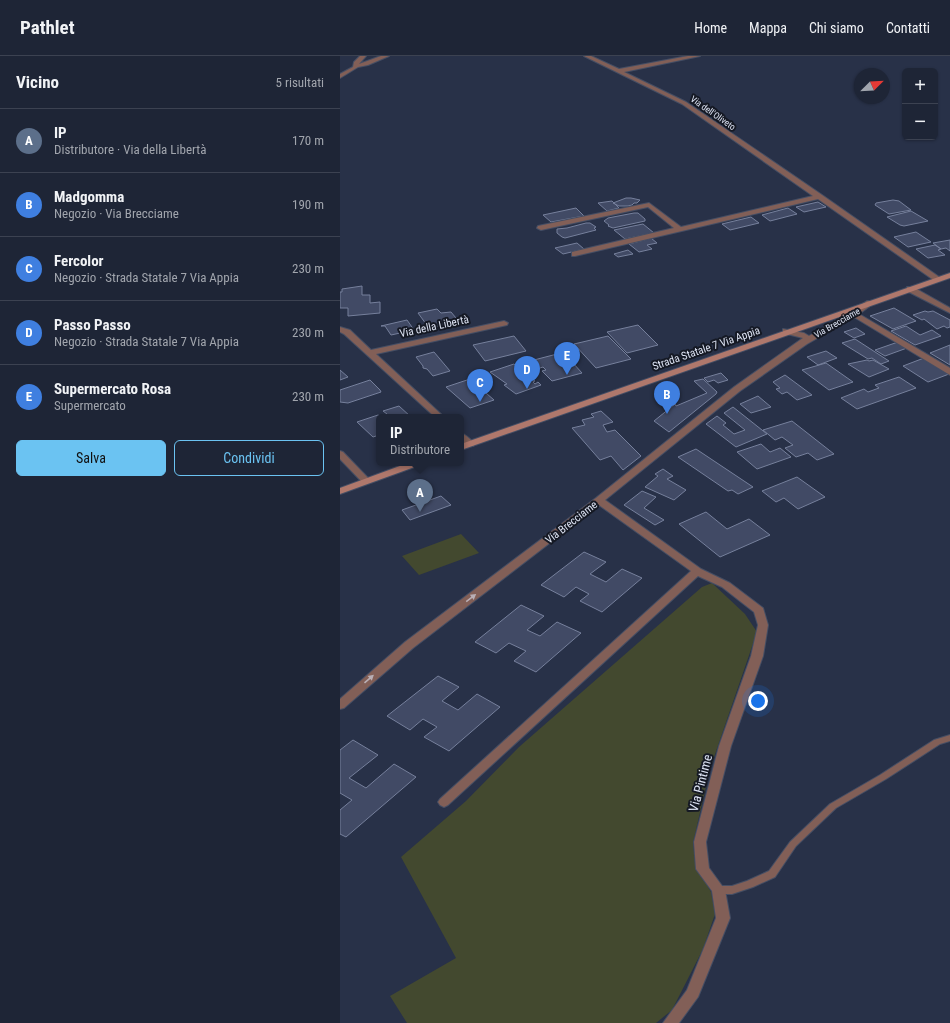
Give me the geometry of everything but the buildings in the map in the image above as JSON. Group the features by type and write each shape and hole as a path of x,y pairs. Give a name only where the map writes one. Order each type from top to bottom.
{"main road":[{"name":"Strada Statale 7 Via Appia","path":"465,445 786,331 950,275"},
{"path":"340,491 408,466"}],"street":[{"path":"340,76 355,68 363,56"},
{"path":"356,66 366,64 386,56"},
{"name":"Via dell'Oliveto","path":"587,56 684,103 938,279"},
{"path":"619,71 697,56"},
{"path":"575,254 820,196"},
{"path":"541,228 649,205 679,229"},
{"path":"910,289 950,311"},
{"name":"Via Brecciame","path":"340,705 408,645 599,500 737,389 804,342 854,314 870,303"},
{"path":"854,314 950,372"},
{"name":"Via della Libertà","path":"369,353 504,323"},
{"path":"340,329 347,332 437,414"},
{"name":"Via Brecciame","path":"786,331 804,335 807,338 804,342"},
{"path":"340,454 366,481"},
{"name":"Via Pintime","path":"599,500 697,571 726,585 759,610 762,625 757,656 725,746 700,842 703,869 718,890 724,918 693,993 670,1023"},
{"path":"444,802 697,571"}],"lane":[{"path":"718,890 732,890 772,874 793,844 833,806 883,777 937,742 950,738"}],"green space":[{"path":"461,534 479,553 419,575 402,556"},
{"path":"712,583 745,614 757,632 710,769 693,843 695,863 711,892 715,914 703,949 672,1010 656,1023 407,1023 390,996 456,958 401,857 466,801 519,747 702,587"}],"place":[{"name":"Supermercato Rosa","path":"567,375"},
{"name":"Passo Passo","path":"527,389"},
{"name":"Fercolor","path":"480,402"},
{"name":"Madgomma","path":"667,414"},
{"name":"IP","path":"420,512"}]}
